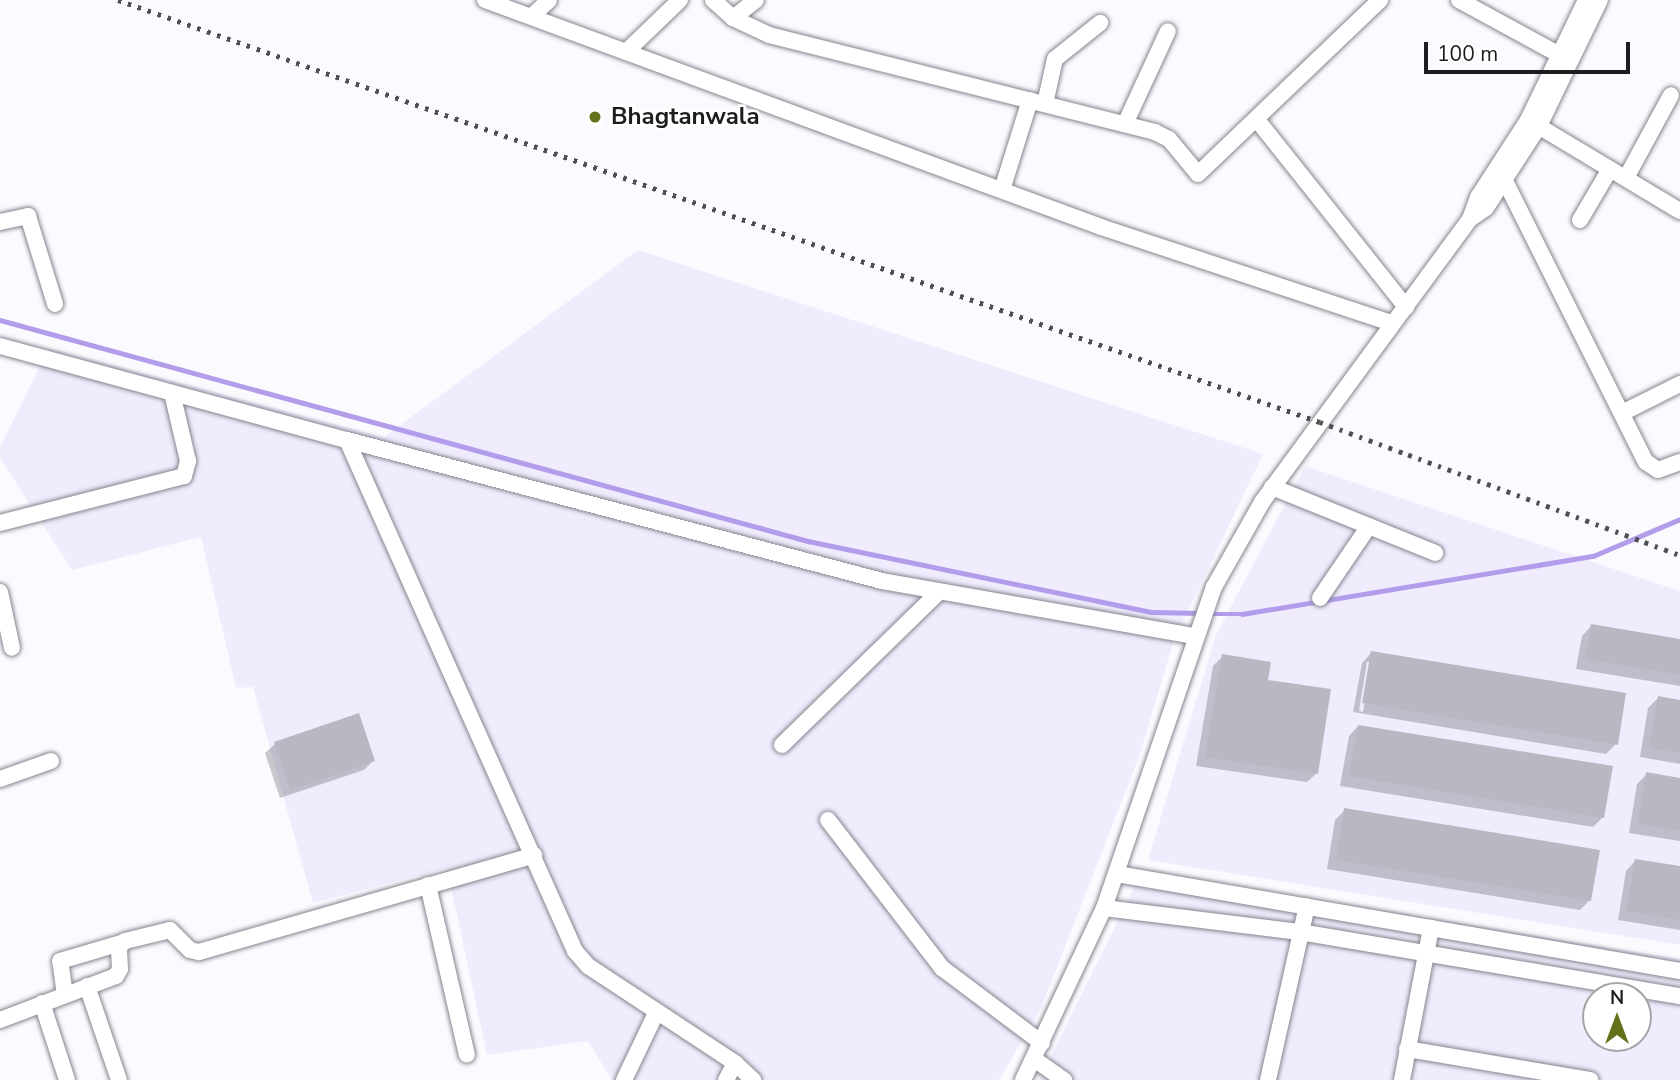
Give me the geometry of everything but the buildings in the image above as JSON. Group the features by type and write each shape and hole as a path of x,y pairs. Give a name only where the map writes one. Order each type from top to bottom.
{"street":[{"path":"485,0 628,50 1002,190 1392,323"},
{"path":"532,16 549,0"},
{"path":"628,50 680,0"},
{"path":"713,0 733,18 769,35 1125,124 1169,139 1198,174 1258,121 1380,0"},
{"path":"733,18 756,0"},
{"path":"1459,0 1566,59"},
{"path":"1566,59 1586,0"},
{"path":"1023,1080 1104,908 1214,587 1272,487 1469,219 1478,197 1502,174 1600,0"},
{"path":"1002,190 1055,60 1100,23"},
{"path":"1125,124 1168,31"},
{"path":"1626,178 1671,95"},
{"path":"1258,121 1406,307"},
{"path":"1533,123 1679,208"},
{"path":"1580,220 1610,169"},
{"path":"1502,174 1651,467 1658,470 1680,462"},
{"path":"0,222 28,216 55,304"},
{"path":"0,346 835,570 939,592 1197,632"},
{"path":"1622,413 1680,384"},
{"path":"0,523 184,476 188,461 172,393"},
{"path":"347,440 534,855 568,940 582,960 735,1063 753,1080"},
{"path":"1272,487 1435,553"},
{"path":"1320,598 1368,526"},
{"path":"0,592 12,648"},
{"path":"782,746 939,592"},
{"path":"0,779 51,761"},
{"path":"828,820 942,968 1042,1043"},
{"path":"65,995 60,961 170,930 190,950 199,952 534,855"},
{"path":"1117,874 1680,971"},
{"path":"428,885 467,1055"},
{"path":"1227,923 1233,893"},
{"path":"1268,1080 1307,906"},
{"path":"1104,908 1300,932 1680,996"},
{"path":"1402,1080 1424,953 1431,928"},
{"path":"0,1020 119,973 121,943"},
{"path":"88,986 120,1080"},
{"path":"42,1003 67,1080"},
{"path":"624,1080 657,1012"},
{"path":"1407,1049 1590,1080"},
{"path":"1034,1059 1065,1080"},
{"path":"726,1080 735,1063"}],"shaded area":[{"path":"638,250 1263,454 1174,640 1139,757 1041,1008 999,1080 612,1080 588,1041 487,1055 447,868 313,903 253,687 236,688 201,537 72,570 0,458 0,447 49,348 384,437"},
{"path":"1305,466 1680,591 1680,945 1148,860 1216,635"},
{"path":"1142,872 1680,959 1680,1080 1039,1080"}],"waterway":[{"path":"0,320 808,541 1151,612 1201,613"},
{"path":"1210,614 1242,614 1593,556 1680,519"}],"railway":[{"path":"118,0 1320,422 1680,555"}],"place":[{"name":"Bhagtanwala","path":"595,117"}]}
